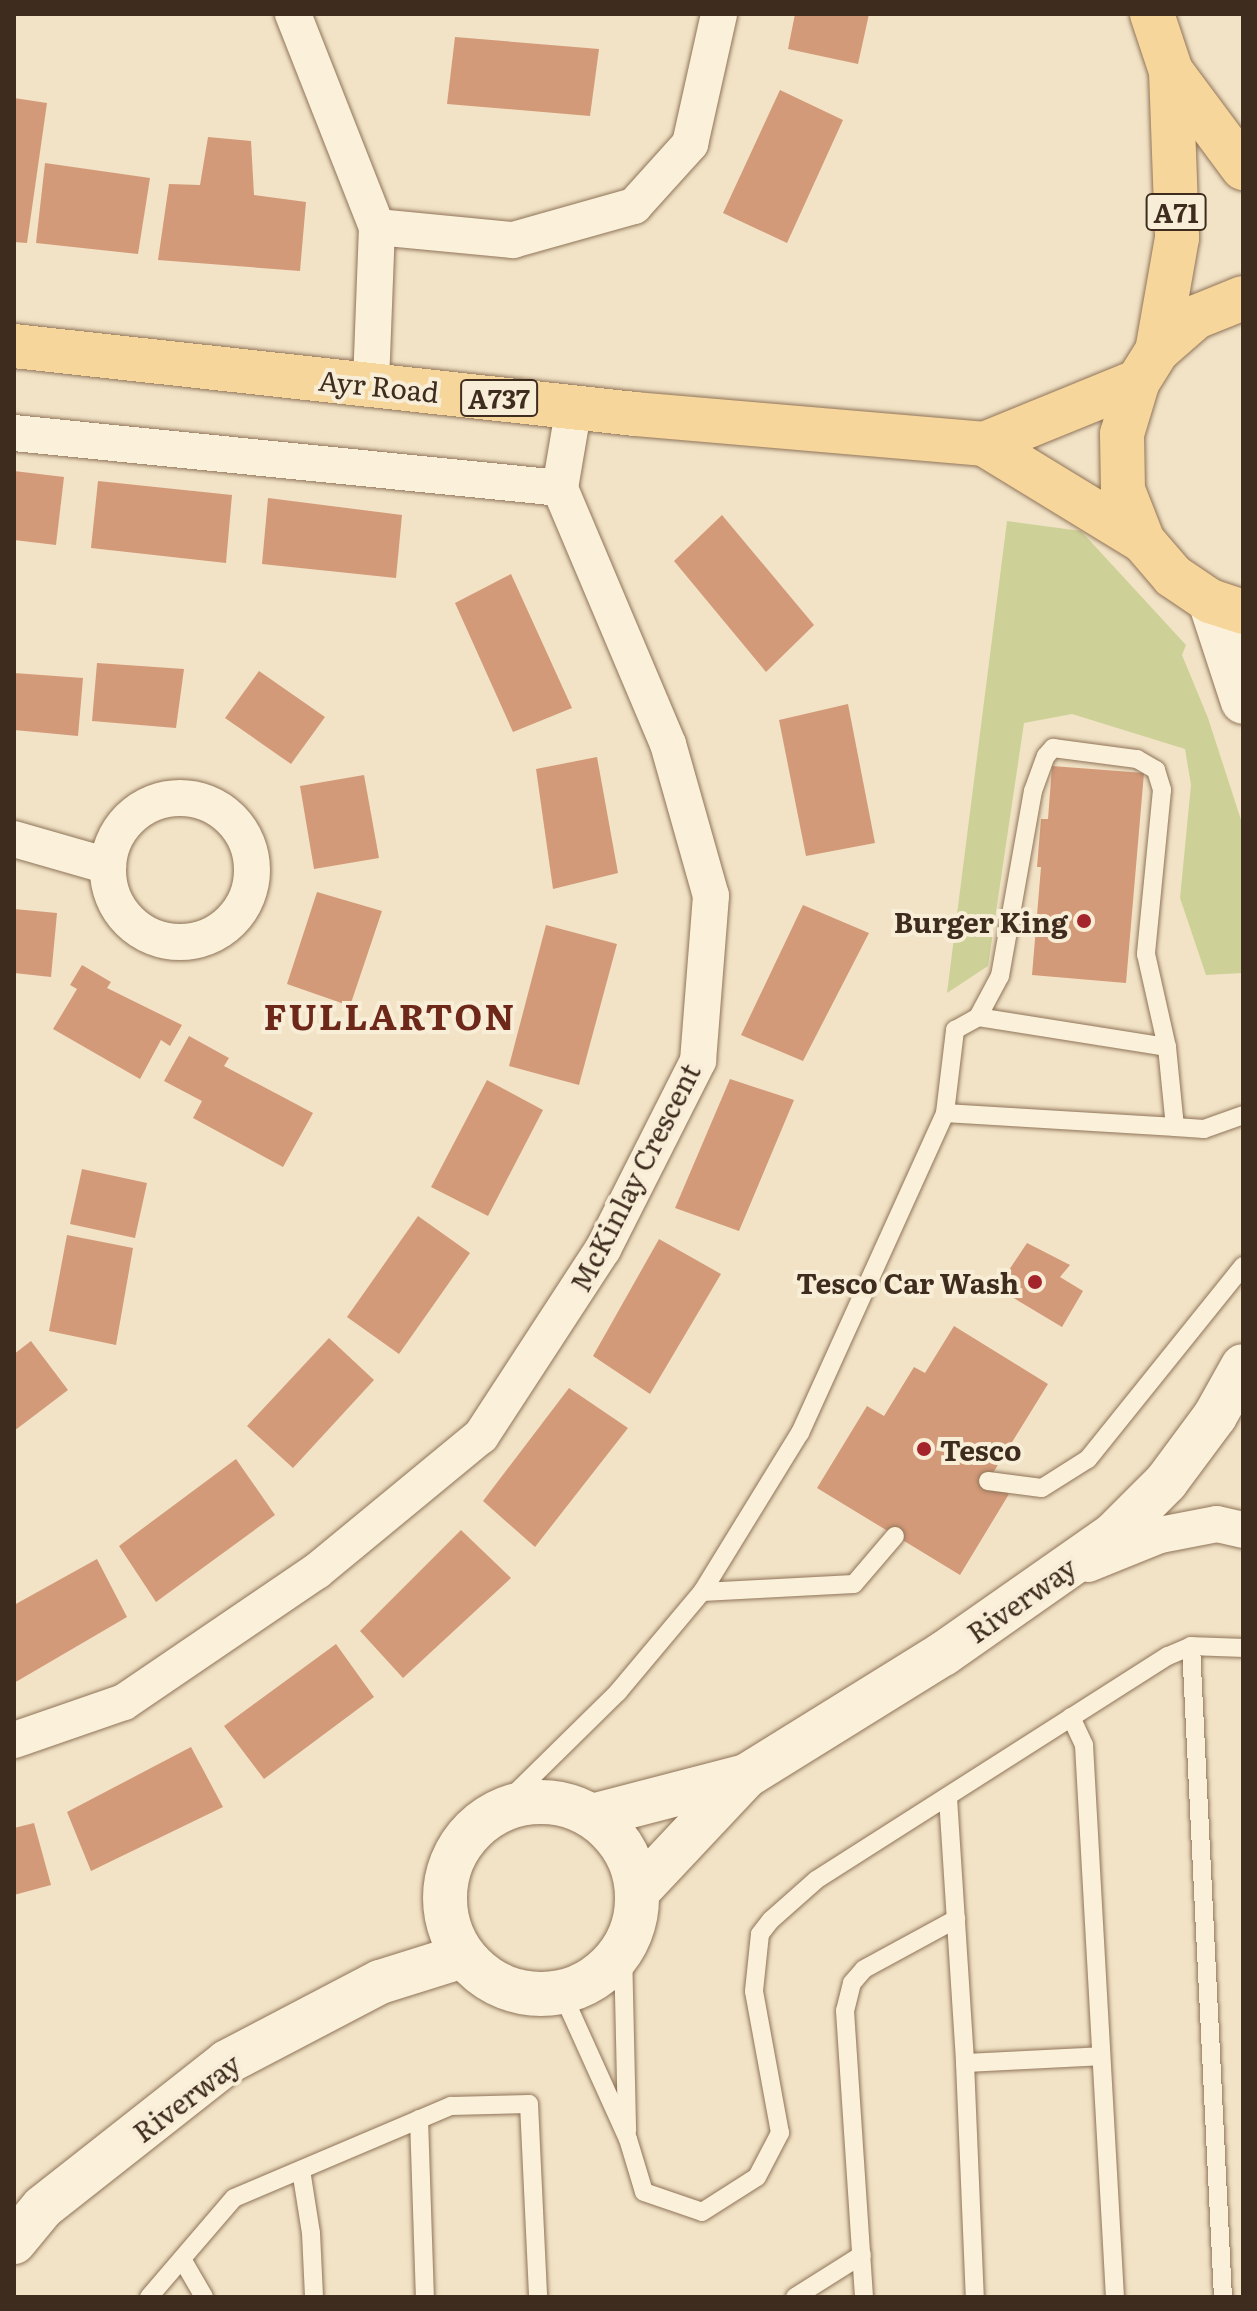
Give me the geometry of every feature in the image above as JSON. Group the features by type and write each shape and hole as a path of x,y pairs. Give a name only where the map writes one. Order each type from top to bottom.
{"main road":[{"name":"A71","path":"1148,366 1177,238 1171,71 1152,14"},
{"name":"A71","path":"1171,71 1243,168"},
{"path":"1226,607 1173,576 1143,541 1123,490 1122,434 1148,366 1196,317 1243,298"},
{"name":"Ayr Road","path":"14,346 574,406 984,444"},
{"name":"A737","path":"984,444 1148,366"},
{"name":"A737","path":"984,444 1143,541"}],"street":[{"path":"293,14 377,227 371,384"},
{"path":"377,227 513,240 634,206 690,144 719,14"},
{"path":"14,433 560,488 574,406"},
{"name":"McKinlay Crescent","path":"14,1740 124,1702 317,1571 481,1436 603,1249 698,1061 711,896 668,744 560,488"},
{"path":"1226,607 1243,702"},
{"path":"167,798 199,800 222,811 245,838 252,862 252,879 245,903 229,923 207,937 183,943 148,936 128,921 111,891 108,866 113,841 124,824 143,807 167,798"},
{"path":"14,839 108,866"},
{"name":"Riverway","path":"637,1892 746,1776 943,1654 1113,1535 1166,1482 1215,1416 1243,1366"},
{"path":"1050,1579 1160,1535 1217,1524 1243,1530"},
{"name":"Riverway","path":"592,1816 746,1776"},
{"path":"526,1803 548,1803 592,1816 617,1838 630,1859 637,1892 634,1926 623,1950 601,1975 562,1993 529,1995 497,1985 463,1956 445,1909 447,1876 467,1835 495,1813 526,1803"},
{"name":"Riverway","path":"380,1982 445,1909"},
{"name":"Riverway","path":"14,2242 43,2207 227,2062 380,1982 463,1956"}],"lane":[{"path":"495,1813 618,1692 702,1592 800,1433 945,1113 955,1030 978,1017 1000,976 1033,791 1046,756 1053,748 1137,759 1156,770 1162,790 1146,954 1167,1047 1175,1127"},
{"path":"978,1017 1167,1047"},
{"path":"945,1113 1204,1129 1243,1115"},
{"path":"988,1481 1042,1488 1088,1459 1243,1266"},
{"path":"702,1592 854,1584 895,1536"},
{"path":"1191,1646 1223,2297"},
{"path":"562,1993 628,2139 644,2192 702,2212 757,2177 780,2133 754,1991 760,1934 771,1920 816,1880 1168,1656 1191,1646 1243,1648"},
{"path":"1071,1717 1084,1745 1115,2297"},
{"path":"948,1798 965,2063 975,2297"},
{"path":"864,2297 845,2011 852,1983 864,1969 956,1919"},
{"path":"623,1950 628,2139"},
{"path":"965,2063 1101,2056"},
{"path":"149,2297 234,2198 451,2106 529,2104 538,2297"},
{"path":"419,2119 425,2297"},
{"path":"301,2170 311,2233 314,2297"},
{"path":"795,2297 862,2255"},
{"path":"182,2259 204,2297"}],"green space":[{"path":"1007,521 1081,531 1186,645 1182,655 1208,718 1243,826 1243,973 1206,975 1180,898 1191,785 1185,749 1072,714 1024,723 988,966 947,993"}],"building":[{"path":"795,14 869,14 858,64 788,49"},
{"path":"455,37 599,49 590,116 447,104"},
{"path":"780,90 843,120 787,243 723,213"},
{"path":"14,98 47,103 27,243 14,242"},
{"path":"208,137 251,141 254,195 306,202 300,271 158,260 169,184 200,185"},
{"path":"45,163 150,178 138,254 36,243"},
{"path":"14,471 64,477 56,545 14,540"},
{"path":"98,481 232,495 226,563 91,548"},
{"path":"268,498 402,515 396,578 262,564"},
{"path":"722,515 814,625 766,672 674,561"},
{"path":"511,574 572,708 513,732 455,603"},
{"path":"97,663 184,669 176,728 92,721"},
{"path":"259,671 325,717 291,764 225,718"},
{"path":"14,673 83,678 78,736 14,730"},
{"path":"848,704 875,843 806,856 779,720"},
{"path":"597,757 618,873 553,889 536,769"},
{"name":"Burger King","path":"1052,766 1144,773 1126,983 1032,975 1041,867 1037,867 1041,819 1048,819"},
{"path":"364,775 379,858 314,869 300,786"},
{"path":"317,892 382,911 350,1006 287,984"},
{"path":"803,905 869,933 803,1061 741,1035"},
{"path":"14,909 57,913 51,977 14,973"},
{"path":"546,925 617,944 579,1085 509,1066"},
{"path":"82,965 111,982 107,988 182,1025 170,1046 161,1040 140,1079 53,1029 77,989 70,985"},
{"path":"189,1036 229,1058 224,1066 313,1113 283,1167 193,1118 202,1101 164,1081"},
{"path":"730,1079 794,1100 739,1231 675,1208"},
{"path":"487,1080 543,1110 488,1216 431,1187"},
{"path":"82,1169 147,1183 135,1238 70,1224"},
{"path":"418,1216 470,1253 399,1354 347,1317"},
{"path":"67,1235 133,1248 116,1345 49,1331"},
{"path":"659,1239 721,1274 650,1394 593,1356"},
{"name":"Tesco Car Wash","path":"1027,1243 1070,1265 1060,1277 1083,1291 1062,1327 997,1288"},
{"name":"Tesco","path":"954,1326 1048,1384 988,1481 1009,1494 960,1575 817,1488 867,1406 884,1416 914,1367 925,1373"},
{"path":"329,1338 374,1380 293,1468 247,1426"},
{"path":"31,1341 68,1390 14,1431 14,1354"},
{"path":"569,1388 628,1428 535,1547 483,1501"},
{"path":"236,1459 275,1515 156,1602 119,1546"},
{"path":"461,1530 511,1578 403,1678 360,1631"},
{"path":"97,1559 127,1617 14,1683 14,1605"},
{"path":"336,1644 374,1697 264,1779 224,1726"},
{"path":"191,1747 223,1807 91,1871 67,1812"},
{"path":"34,1823 51,1885 14,1895 14,1828"}],"place":[{"name":"Burger King","path":"1084,921"},
{"name":"Tesco Car Wash","path":"1035,1282"},
{"name":"Tesco","path":"924,1449"}],"district":[{"name":"FULLARTON","path":"390,1015"}]}
